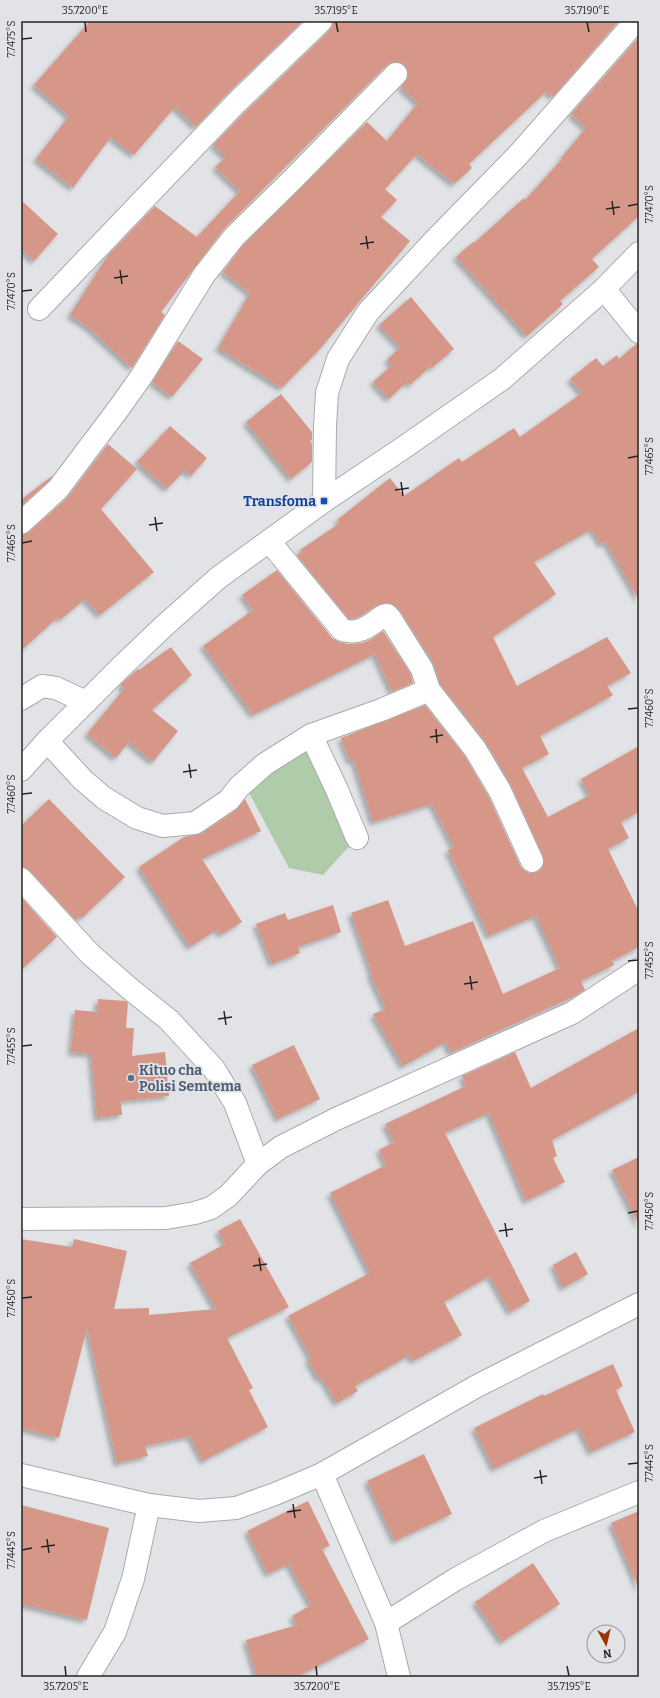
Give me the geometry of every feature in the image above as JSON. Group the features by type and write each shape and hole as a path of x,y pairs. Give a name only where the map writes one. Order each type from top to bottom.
{"street":[{"path":"39,309 236,103 321,21"},
{"path":"324,501 327,393 338,359 368,312 434,241 519,154 636,21"},
{"path":"21,523 58,489 106,426 141,376 204,274 234,237 294,179 396,74"},
{"path":"21,770 47,741 86,702 164,626 207,587 324,501 404,448 502,379 604,289 639,253"},
{"path":"604,289 639,332"},
{"path":"270,541 342,630 350,632 360,631 387,615 422,669 430,690 475,750 500,791 532,861"},
{"path":"21,699 42,686 56,688 86,702"},
{"path":"47,741 83,780 104,798 137,818 163,826 194,823 229,800 239,787 265,764 311,735 381,710 430,690"},
{"path":"311,735 337,790 357,838"},
{"path":"21,879 90,954 169,1020 214,1069 236,1103 258,1164"},
{"path":"21,1219 166,1218 195,1213 211,1208 228,1196 258,1164 281,1147 336,1119 572,1013 639,969"},
{"path":"21,1475 149,1505 199,1511 236,1508 322,1474 477,1386 639,1304"},
{"path":"322,1474 386,1623 399,1677"},
{"path":"386,1623 456,1579 544,1531 639,1492"},
{"path":"88,1677 114,1632 119,1619 133,1579 149,1505"}],"green space":[{"path":"314,728 354,841 323,875 289,868 245,785"}],"building":[{"path":"90,21 303,21 227,94 196,127 175,107 134,155 111,137 73,188 36,159 69,116 34,85"},
{"path":"333,21 619,21 553,97 547,91 469,164 472,168 454,184 417,154 385,189 397,200 381,217 410,241 320,349 282,388 218,348 250,293 223,272 243,245 367,122 387,141 418,103 401,87 408,77 408,71 405,65 399,62 393,62 387,65 224,229 161,312 165,315 132,368 88,327 70,315 108,255 155,206 197,237 240,191 215,167 226,157 213,145 330,30"},
{"path":"639,37 639,216 592,259 599,267 560,301 563,304 527,336 456,257 473,242 474,243 524,198 525,200 562,159 561,158 586,128 571,114"},
{"path":"21,200 58,234 34,261 21,249"},
{"path":"411,297 454,349 432,368 430,367 410,385 407,382 389,399 373,382 392,365 387,360 400,347 379,325"},
{"path":"178,341 203,359 172,397 152,382"},
{"path":"636,344 639,344 639,600 606,542 601,544 592,529 534,562 556,594 493,637 517,686 607,637 631,673 607,686 613,695 540,736 549,754 522,768 548,817 590,795 581,779 639,746 639,812 621,822 629,838 608,849 639,912 639,947 612,961 614,965 581,981 585,990 573,997 451,1053 446,1042 403,1066 373,1014 386,1009 370,974 372,973 351,913 388,900 405,946 473,921 503,994 560,968 536,916 489,936 448,850 454,847 432,804 373,822 354,760 350,761 341,738 425,705 465,756 489,797 521,867 530,873 538,872 544,863 543,856 511,785 485,741 440,684 433,662 399,609 391,603 384,603 376,606 359,617 349,619 297,555 302,552 300,550 340,523 337,520 390,478 404,496 459,458 462,462 514,428 520,437 582,393 570,379 596,358 603,366 617,355 619,359"},
{"path":"281,394 312,432 312,440 310,441 312,444 312,462 291,479 246,422"},
{"path":"170,426 207,458 191,476 185,470 167,489 137,462"},
{"path":"108,444 137,469 101,509 154,572 100,615 85,599 60,620 58,617 21,651 21,535 29,532 67,498"},
{"path":"53,475 49,481 21,506 21,500"},
{"path":"277,570 332,638 339,642 348,644 362,643 370,640 383,631 411,674 413,683 392,692 375,654 253,715 203,646 253,610 242,595"},
{"path":"171,647 192,675 152,710 178,731 153,762 129,742 116,758 87,734 124,689 120,685 138,669 139,670"},
{"path":"49,799 125,877 82,918 80,916 76,920 30,871 21,867 21,826"},
{"path":"245,799 261,831 202,859 242,922 221,935 218,929 190,947 139,867 184,837 202,833 236,810"},
{"path":"21,897 57,937 21,970"},
{"path":"333,905 341,932 298,947 300,953 272,964 256,924 285,913 288,920"},
{"path":"98,999 126,1001 128,1003 126,1028 134,1028 132,1056 165,1052 169,1096 121,1101 122,1115 97,1118 91,1054 71,1052 75,1010 97,1012"},
{"path":"639,1028 639,1092 552,1140 557,1156 553,1158 565,1182 526,1201 489,1113 445,1133 530,1301 510,1312 490,1276 444,1302 462,1335 413,1361 410,1355 355,1386 358,1391 337,1403 322,1378 319,1379 308,1360 311,1358 288,1316 370,1273 330,1193 386,1165 379,1150 394,1142 385,1124 466,1086 462,1076 515,1052 531,1088"},
{"path":"294,1045 320,1099 278,1119 252,1065"},
{"path":"639,1157 639,1225 612,1170"},
{"path":"240,1219 289,1307 227,1338 253,1388 249,1390 268,1427 203,1461 190,1436 145,1446 148,1456 117,1463 87,1328 59,1438 21,1428 21,1239 72,1247 74,1239 127,1251 114,1309 149,1308 149,1315 216,1309 190,1263 225,1244 218,1231"},
{"path":"576,1252 588,1274 563,1288 553,1265"},
{"path":"613,1364 623,1386 616,1390 635,1432 591,1452 579,1428 494,1469 474,1428 543,1394 544,1396"},
{"path":"424,1454 452,1514 395,1541 367,1481"},
{"path":"308,1501 330,1546 322,1549 369,1639 297,1677 257,1677 246,1640 297,1625 292,1616 311,1605 289,1564 268,1574 247,1531"},
{"path":"21,1505 109,1528 87,1620 21,1604"},
{"path":"639,1511 639,1589 611,1523"},
{"path":"533,1563 560,1604 502,1642 475,1602"}],"place":[{"name":"Transfoma","path":"324,501"},
{"name":"Kituo cha Polisi Semtema","path":"131,1078"}]}
